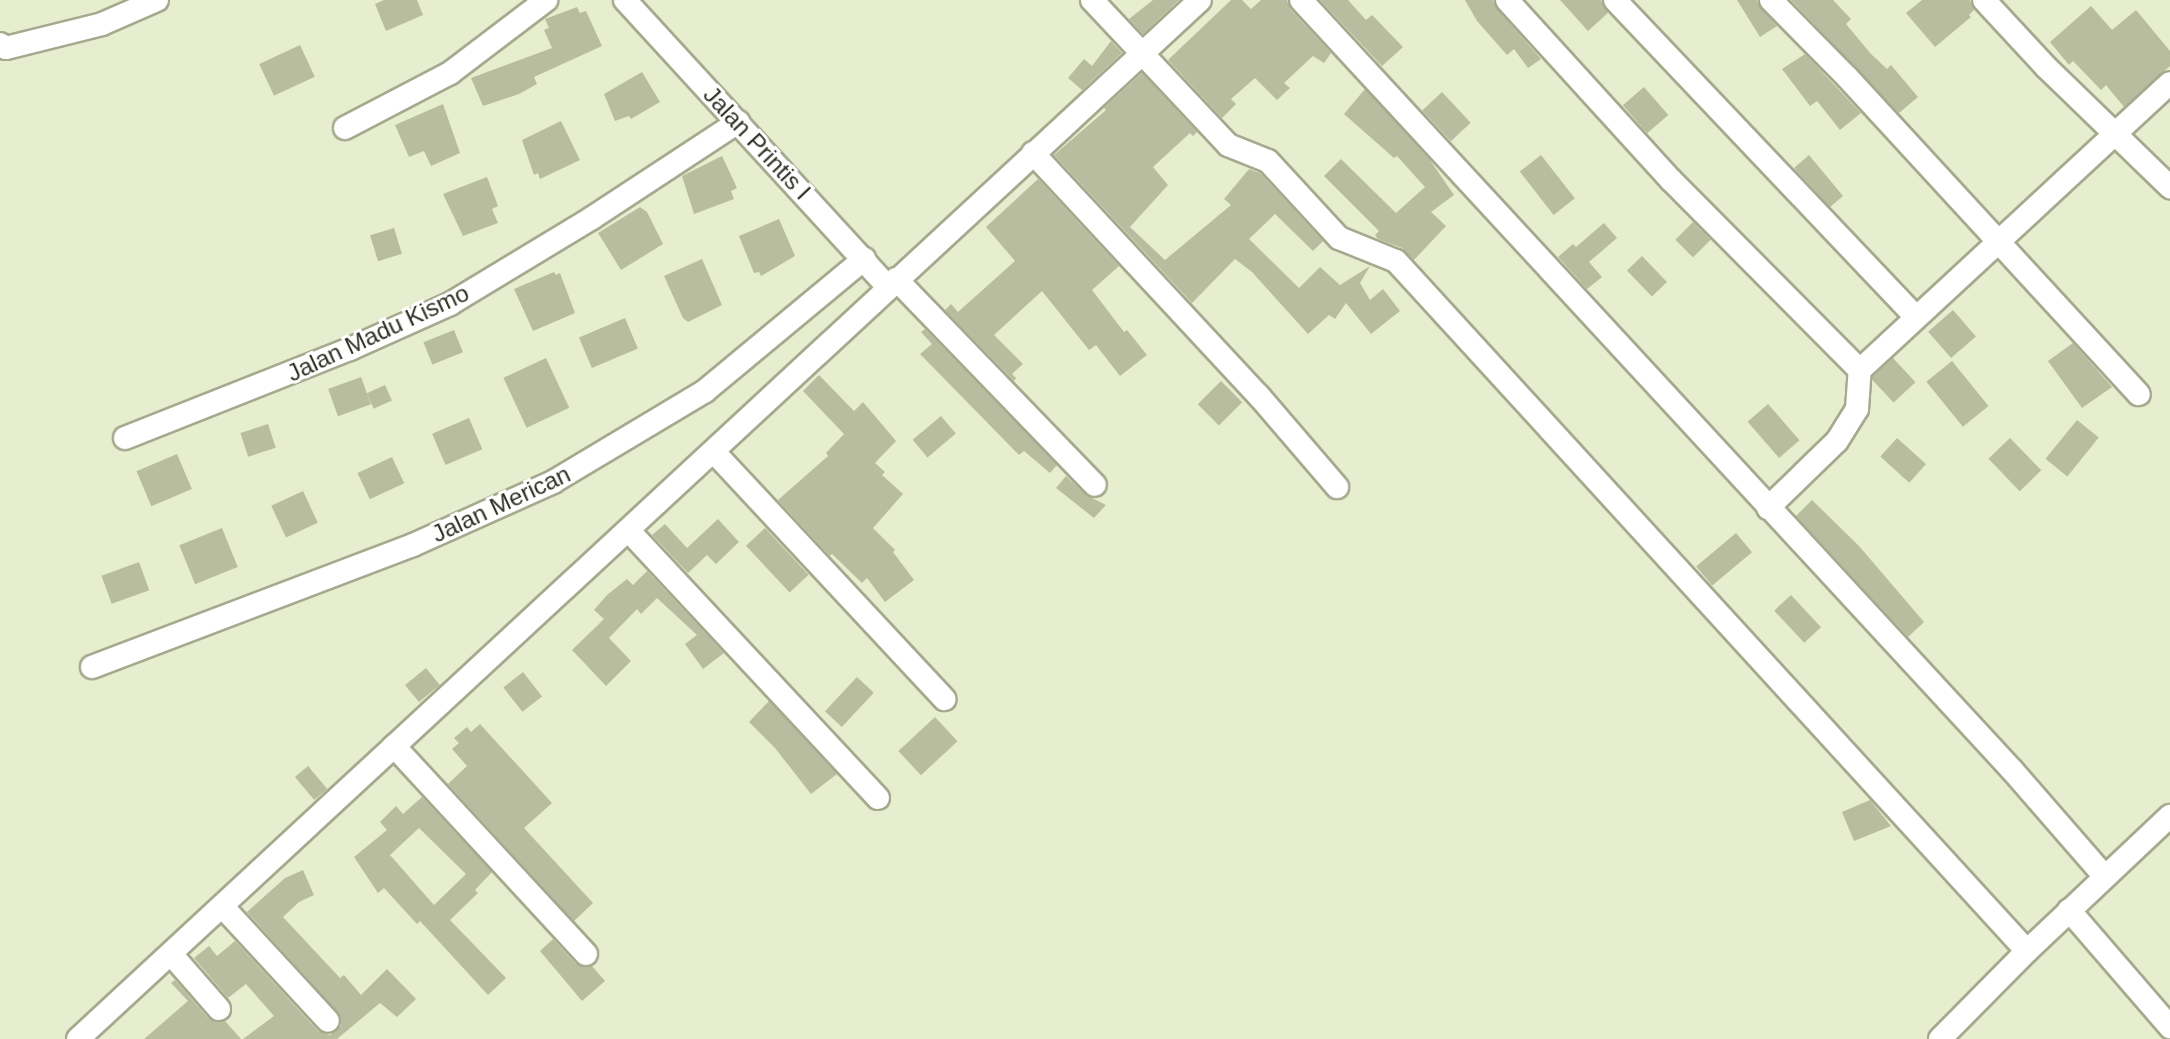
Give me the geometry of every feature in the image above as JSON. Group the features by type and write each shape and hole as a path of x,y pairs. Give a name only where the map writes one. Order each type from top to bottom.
{"street":[{"path":"0,44 6,48 102,24 157,0"},
{"path":"345,128 450,73 546,0"},
{"name":"Jalan Printis I","path":"625,0 864,259 892,283 1095,485"},
{"path":"1123,0 1098,7 1228,145 1268,161 1339,238 1396,261 2027,951"},
{"path":"78,1039 1200,0"},
{"path":"1301,0 2013,771 2105,877"},
{"path":"1507,0 1681,191 1860,370"},
{"path":"1615,0 1916,317"},
{"path":"1771,0 2139,394"},
{"path":"1984,0 2046,67 2170,187"},
{"path":"1768,508 1837,441 1857,409 1860,370 2170,83"},
{"name":"Jalan Madu Kismo","path":"125,438 350,349 450,304 592,218 738,122"},
{"path":"1033,153 1259,396 1337,487"},
{"name":"Jalan Merican","path":"92,667 413,545 553,482 705,391 864,259"},
{"path":"714,452 944,699"},
{"path":"629,531 878,798"},
{"path":"394,746 586,954"},
{"path":"1940,1039 2069,910 2170,816"},
{"path":"222,906 328,1021"},
{"path":"2069,910 2170,1027"},
{"path":"171,954 219,1009"}],"building":[{"path":"384,0 417,0 423,15 386,31 375,4"},
{"path":"1153,0 1179,0 1143,34 1129,19"},
{"path":"1231,0 1242,0 1251,9 1261,0 1287,0 1291,10 1331,53 1324,63 1313,56 1284,83 1290,88 1277,100 1255,78 1231,99 1236,104 1222,118 1168,60"},
{"path":"1320,0 1348,0 1366,20 1372,15 1403,47 1382,66"},
{"path":"1465,0 1493,0 1497,9 1541,59 1528,68 1514,49 1507,55 1477,21"},
{"path":"1560,0 1601,0 1608,13 1588,31"},
{"path":"1737,0 1757,0 1777,26 1760,37"},
{"path":"1791,0 1833,0 1851,19 1846,24 1871,54 1887,69 1891,65 1918,97 1899,113"},
{"path":"1922,0 1970,0 1974,10 1969,15 1971,17 1935,47 1906,13"},
{"path":"2091,6 2112,30 2136,10 2170,51 2170,66 2124,107 2106,85 2101,90 2073,61 2069,65 2050,42"},
{"path":"577,7 580,13 586,11 602,46 534,77 537,84 519,94 483,106 471,78 552,48 544,30 549,28 545,19"},
{"path":"1111,41 1122,53 1082,90 1068,78 1084,59 1092,66"},
{"path":"300,45 315,77 274,96 259,64"},
{"path":"1805,54 1861,113 1840,130 1817,101 1810,106 1782,69"},
{"path":"642,72 660,102 631,119 629,116 615,121 604,94"},
{"path":"1142,73 1197,132 1193,136 1190,133 1153,167 1168,185 1130,227 1165,260 1231,205 1224,199 1249,169 1260,173 1323,241 1313,251 1275,214 1249,239 1299,288 1320,267 1340,285 1370,266 1360,283 1370,300 1383,289 1400,311 1371,334 1346,303 1335,319 1329,315 1308,334 1252,272 1235,259 1192,303 1054,155 1106,110 1104,108"},
{"path":"1644,87 1668,115 1647,133 1623,105"},
{"path":"1365,89 1430,160 1454,195 1431,212 1446,226 1414,260 1402,248 1378,239 1375,235 1379,231 1324,176 1341,159 1396,213 1425,187 1397,156 1394,158 1344,114"},
{"path":"1442,92 1471,123 1451,141 1422,110"},
{"path":"443,104 460,153 431,166 424,151 409,157 395,125"},
{"path":"561,121 580,160 540,179 538,173 534,175 522,140"},
{"path":"1541,155 1575,198 1554,215 1520,172"},
{"path":"1809,155 1843,196 1830,207 1794,168"},
{"path":"722,156 737,188 731,191 734,199 694,214 682,176"},
{"path":"487,177 498,206 492,209 498,223 463,236 443,194"},
{"path":"1038,179 1119,266 1092,290 1124,332 1127,330 1147,355 1120,376 1096,345 1089,350 1042,291 994,335 1023,364 1012,374 1016,378 1014,381 945,310 951,304 958,312 1015,261 986,227"},
{"path":"640,207 647,212 663,244 621,270 598,233"},
{"path":"779,219 795,256 761,276 759,272 754,273 739,236"},
{"path":"1693,222 1711,240 1693,257 1675,240"},
{"path":"1604,223 1617,238 1589,262 1602,277 1587,289 1558,257 1573,244 1576,247"},
{"path":"394,228 402,254 378,261 370,235"},
{"path":"1642,256 1667,282 1652,296 1627,271"},
{"path":"702,259 722,305 688,322 683,318 664,276"},
{"path":"554,272 556,275 560,273 575,313 533,331 514,289"},
{"path":"1953,310 1976,336 1951,358 1928,332"},
{"path":"625,318 638,348 592,368 579,338"},
{"path":"925,329 1057,465 1050,473 1024,451 1019,455 920,354 932,344 921,332"},
{"path":"454,330 463,352 432,365 423,342"},
{"path":"2073,343 2112,387 2082,408 2048,361"},
{"path":"546,358 569,408 527,428 503,378"},
{"path":"1893,358 1916,382 1894,403 1871,378"},
{"path":"1952,361 1989,406 1963,427 1926,382"},
{"path":"819,375 854,411 863,402 896,441 875,463 885,472 882,475 903,494 873,528 895,550 893,552 914,580 885,602 867,578 862,583 832,554 830,556 778,500 828,456 826,453 844,434 803,391"},
{"path":"361,377 371,404 338,416 328,389"},
{"path":"1221,381 1242,402 1219,426 1198,404"},
{"path":"385,385 392,401 374,409 367,393"},
{"path":"1768,404 1799,440 1779,458 1748,422"},
{"path":"941,416 956,434 927,457 913,440"},
{"path":"469,418 482,449 445,465 432,434"},
{"path":"2077,420 2099,438 2067,476 2046,459"},
{"path":"268,424 276,448 248,457 240,433"},
{"path":"1897,438 1926,464 1909,483 1880,457"},
{"path":"2010,438 2041,470 2020,491 1988,459"},
{"path":"177,454 192,489 151,506 136,471"},
{"path":"392,457 404,483 370,499 358,473"},
{"path":"1066,476 1086,495 1106,505 1094,518 1056,488"},
{"path":"303,491 318,523 286,538 271,506"},
{"path":"1812,500 1859,546 1924,622 1908,637 1796,516"},
{"path":"718,519 739,542 716,564 707,555 688,573 652,535 665,524 687,548"},
{"path":"222,528 238,567 195,584 179,545"},
{"path":"765,528 809,575 790,593 746,546"},
{"path":"1736,533 1752,552 1712,586 1696,566"},
{"path":"139,562 149,590 112,604 101,576"},
{"path":"647,571 724,653 703,669 685,644 697,635 657,598 641,614 637,609 609,638 631,661 606,686 572,650 604,619 594,610 607,595 627,579 633,585"},
{"path":"1791,595 1821,627 1804,643 1774,611"},
{"path":"426,668 440,685 419,702 405,685"},
{"path":"523,672 542,696 522,712 503,687"},
{"path":"857,677 874,693 842,727 825,711"},
{"path":"769,701 837,774 811,794 775,748 749,722"},
{"path":"935,717 958,741 921,775 898,751"},
{"path":"480,724 552,803 524,828 593,903 574,921 448,784 467,766 452,749 459,743 454,738 467,727 471,732"},
{"path":"308,766 327,789 314,800 295,777"},
{"path":"422,797 492,872 475,890 478,893 450,920 506,978 488,995 420,921 417,924 384,888 378,893 354,857 387,830 380,822 396,806 403,814","holes":["419,828 466,874 434,905 390,855"]},
{"path":"1870,800 1891,826 1854,841 1842,812"},
{"path":"303,870 314,895 299,902 283,917 340,978 344,975 361,995 387,969 416,999 397,1017 380,1003 337,1039 243,1039 274,1016 246,984 228,998 194,958 209,946 217,956 235,941 318,1031 330,1035 341,1026 338,1012 247,912 285,878"},
{"path":"553,939 576,964 592,966 605,981 582,1001 540,951"},
{"path":"175,980 208,1018 215,1022 225,1021 241,1039 144,1039 188,1001 171,983"}]}
